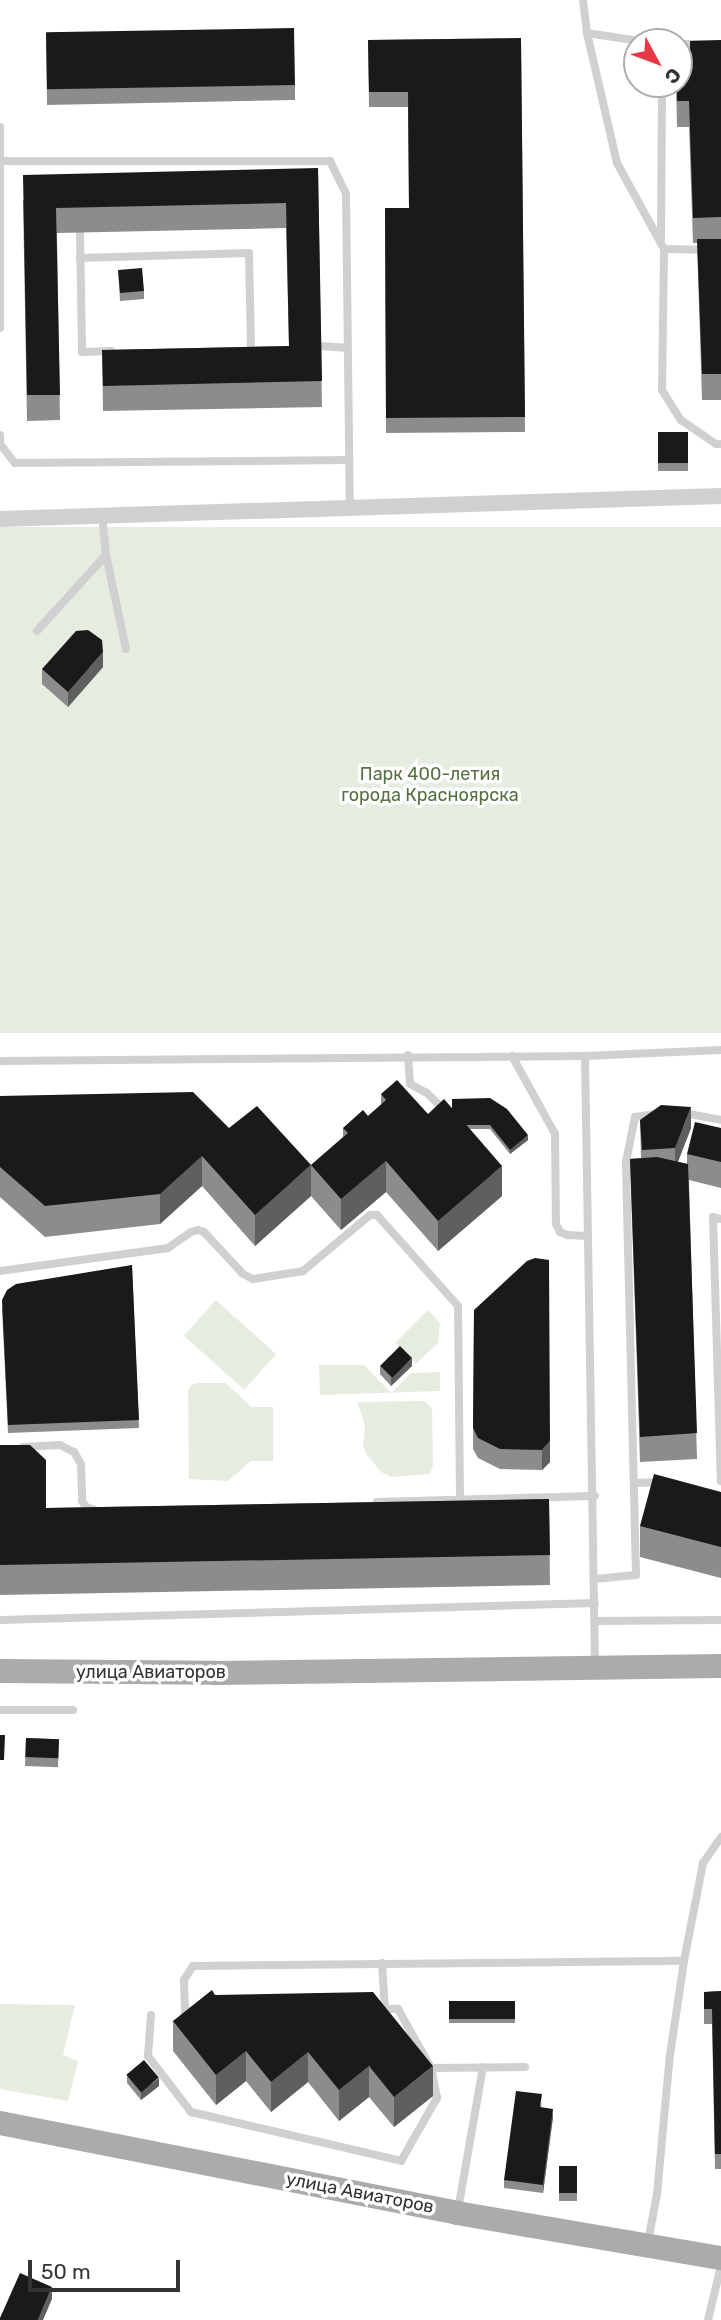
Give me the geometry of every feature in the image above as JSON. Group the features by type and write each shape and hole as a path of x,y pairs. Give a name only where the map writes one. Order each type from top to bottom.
{"main road":[{"name":"улица Авиаторов","path":"0,1671 214,1673 721,1666"},
{"name":"улица Авиаторов","path":"0,2123 457,2213 721,2258"}],"street":[{"path":"0,519 721,496"}],"lane":[{"path":"583,0 587,33 617,163 662,245"},
{"path":"587,33 623,38"},
{"path":"693,44 721,44"},
{"path":"662,98 662,390 681,420 716,444 721,444"},
{"path":"0,128 0,328"},
{"path":"2,161 330,161 346,194 347,460 350,509"},
{"path":"77,162 78,174"},
{"path":"80,233 82,352 121,351"},
{"path":"662,245 721,250"},
{"path":"80,258 248,253 251,347"},
{"path":"320,346 346,348"},
{"path":"238,348 264,347"},
{"path":"0,435 0,444 15,463 347,460"},
{"path":"102,515 106,555 126,649"},
{"path":"37,631 106,555"},
{"path":"0,1061 408,1055 585,1056 721,1050"},
{"path":"408,1055 412,1088 427,1093 452,1116"},
{"path":"512,1056 555,1133 556,1224 560,1232 567,1235 587,1236"},
{"path":"585,1056 596,1667"},
{"path":"595,1579 636,1575 626,1162 635,1117 670,1111 721,1120"},
{"path":"0,1271 169,1248 191,1231 198,1230 204,1232 243,1274 253,1279 303,1271 370,1215 377,1215 458,1307 460,1500"},
{"path":"721,1219 713,1217 721,1481"},
{"path":"14,1448 60,1445 75,1452 81,1464 82,1501 92,1510 105,1509"},
{"path":"634,1483 664,1481 675,1485"},
{"path":"364,1502 594,1496"},
{"path":"0,1620 595,1603"},
{"path":"596,1621 721,1620"},
{"path":"0,1710 72,1710"},
{"path":"648,2245 657,2194 670,2055 684,1961 703,1863 721,1837"},
{"path":"198,2011 185,2011 184,1980 193,1966 684,1961"},
{"path":"382,1963 385,2009"},
{"path":"151,2015 148,2056 191,2112 401,2161 437,2098 431,2068 398,2009 371,2009"},
{"path":"457,2213 483,2067"},
{"path":"431,2068 525,2067"},
{"path":"708,2320 721,2266"}],"green space":[{"name":"Парк 400-летия города Красноярска","path":"0,527 721,527 721,1033 0,1033"},
{"path":"216,1300 276,1354 244,1390 184,1336"},
{"path":"428,1310 440,1323 438,1343 416,1364 395,1343"},
{"path":"319,1365 364,1365 391,1393 320,1395"},
{"path":"440,1372 440,1391 391,1393 411,1373"},
{"path":"196,1383 226,1383 251,1407 273,1407 273,1461 251,1461 228,1481 189,1479 188,1392 190,1386"},
{"path":"424,1401 432,1408 433,1465 430,1474 391,1477 381,1472 367,1455 363,1445 365,1425 357,1402"},
{"path":"0,2004 75,2005 63,2055 78,2061 68,2101 0,2089"}],"building":[{"path":"294,28 295,85 47,89 46,32"},
{"path":"521,38 525,417 386,418 385,208 409,208 408,92 369,92 368,40"},
{"path":"721,40 721,217 693,218 689,101 677,101 677,98 693,98 693,41"},
{"path":"318,168 322,381 103,386 102,350 289,346 286,203 56,208 60,395 27,395 23,175"},
{"path":"697,239 721,239 721,374 702,374"},
{"path":"142,268 144,291 120,293 118,270"},
{"path":"658,432 688,432 688,463 658,463"},
{"path":"88,630 102,640 103,652 68,692 42,669 76,631"},
{"path":"397,1080 428,1114 444,1099 502,1166 438,1221 386,1161 341,1199 311,1165 348,1133 343,1128 363,1110 368,1116 386,1100 381,1094"},
{"path":"193,1092 229,1128 257,1106 311,1165 255,1215 202,1156 160,1194 45,1206 0,1167 0,1096"},
{"path":"490,1098 507,1109 528,1135 510,1150 490,1125 466,1125 452,1109 452,1099"},
{"path":"661,1105 691,1107 675,1148 642,1150 640,1120"},
{"path":"695,1122 721,1128 721,1162 687,1154"},
{"path":"657,1157 688,1164 697,1433 640,1437 630,1159"},
{"path":"535,1258 549,1260 550,1441 542,1450 500,1449 478,1438 473,1428 474,1310 527,1261"},
{"path":"132,1265 139,1420 8,1425 2,1300 7,1290 16,1284"},
{"path":"400,1346 412,1358 392,1378 380,1366"},
{"path":"0,1445 30,1445 46,1460 46,1508 549,1499 550,1555 0,1565"},
{"path":"654,1474 721,1492 721,1547 640,1526"},
{"path":"0,1735 5,1735 4,1760 0,1760"},
{"path":"26,1738 59,1739 58,1758 25,1757"},
{"path":"212,1990 215,1995 373,1992 433,2066 394,2097 369,2066 339,2090 308,2052 271,2082 246,2051 216,2075 173,2021"},
{"path":"721,1991 721,2154 715,2154 712,2009 704,2009 704,1992"},
{"path":"449,2001 515,2001 515,2019 449,2019"},
{"path":"144,2060 159,2078 141,2092 126,2075"},
{"path":"516,2091 542,2094 540,2107 553,2109 543,2185 504,2180"},
{"path":"559,2166 577,2166 577,2193 559,2193"},
{"path":"20,2273 52,2287 38,2320 0,2320 0,2318"}]}
